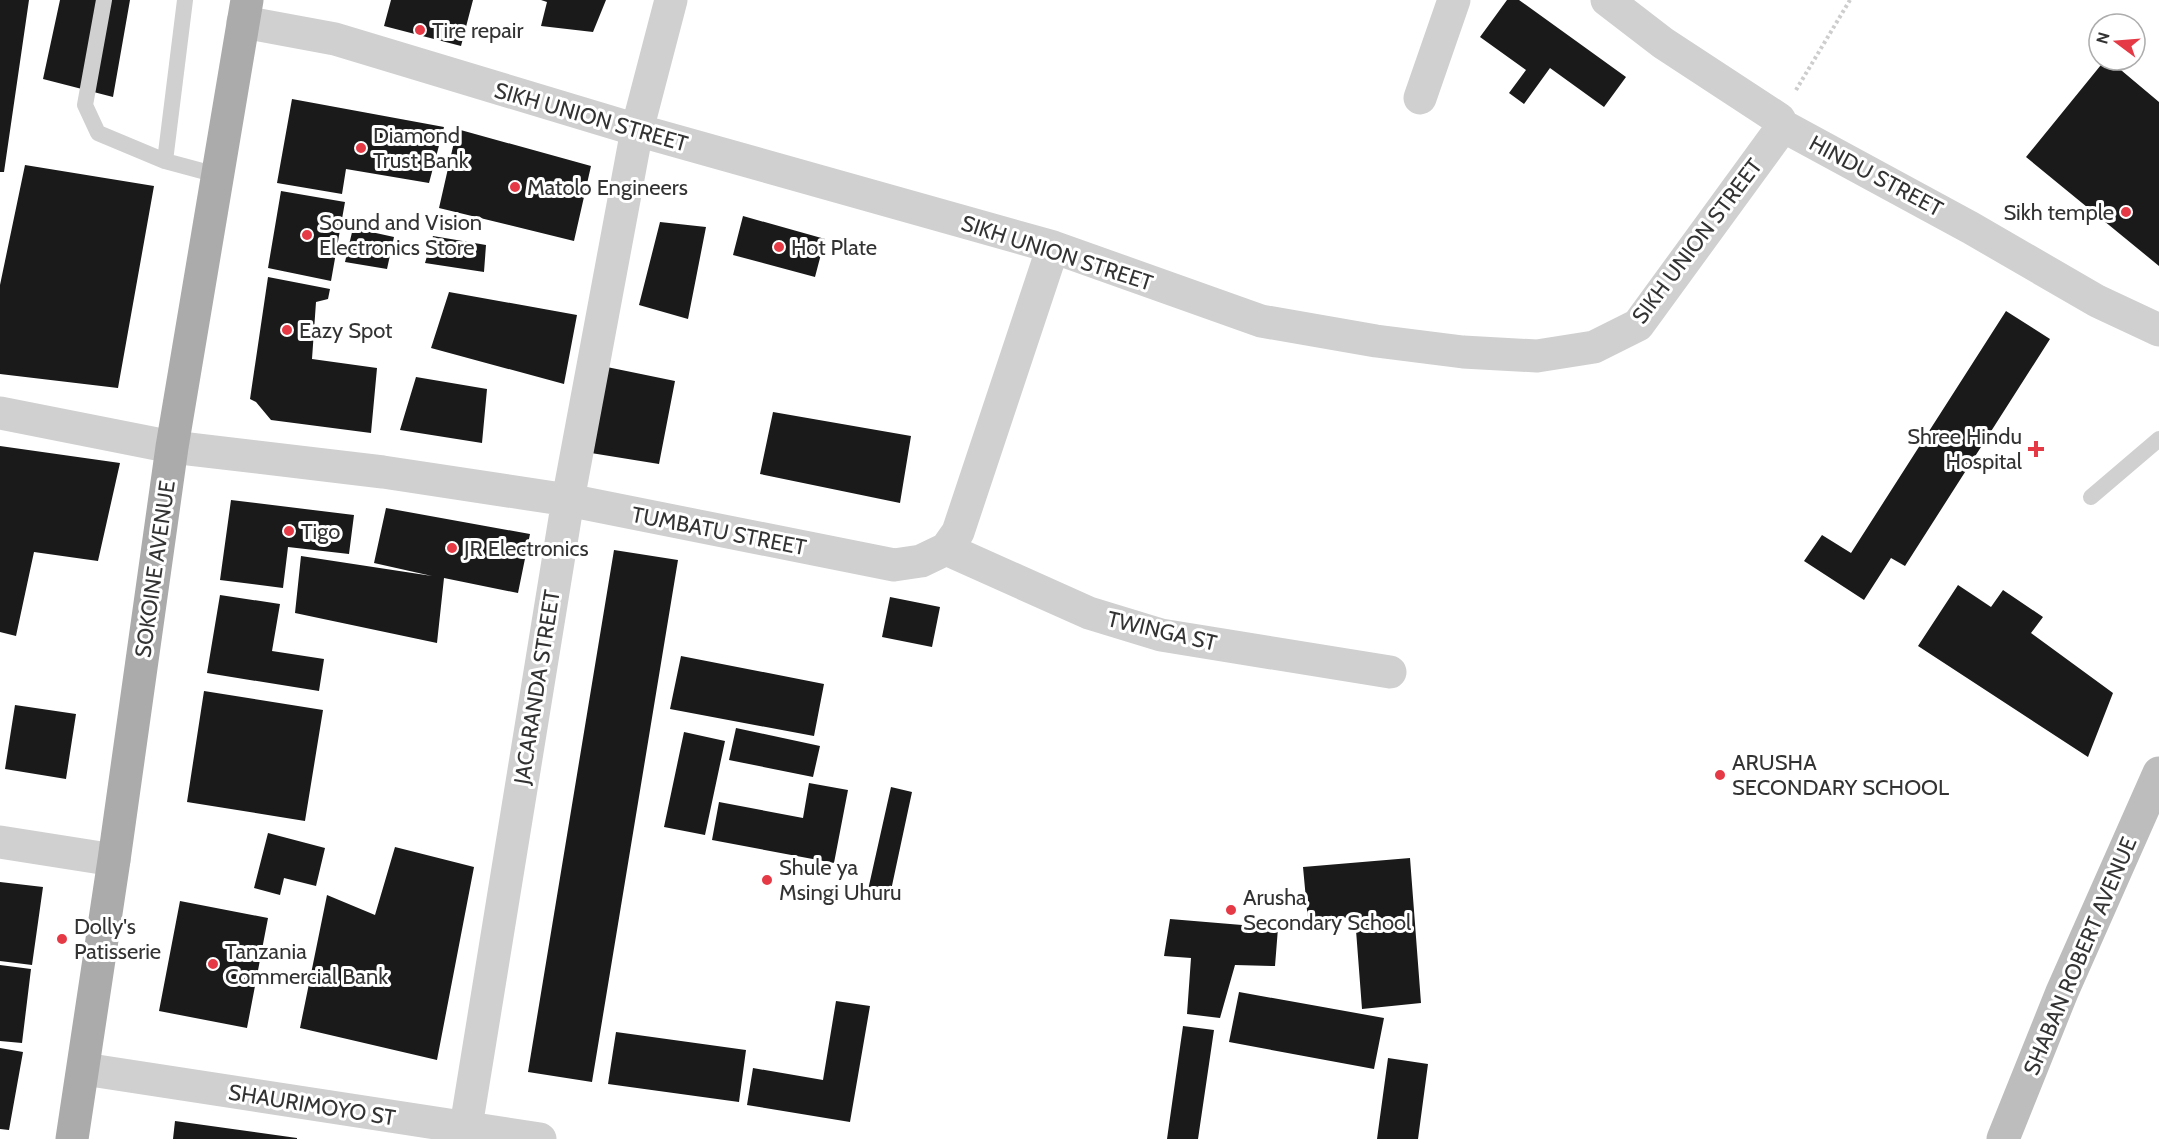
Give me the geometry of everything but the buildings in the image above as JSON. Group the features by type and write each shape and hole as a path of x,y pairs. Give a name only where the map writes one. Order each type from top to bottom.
{"main road":[{"name":"SOKOINE AVENUE","path":"72,1139 84,1069 172,447 245,11"}],"street":[{"path":"637,130 671,0"},
{"path":"1420,98 1454,0"},
{"name":"HINDU STREET","path":"1607,0 1663,42 1781,122 2097,301 2159,330"},
{"name":"SIKH UNION STREET","path":"245,11 637,130 1053,247 1261,321 1376,341 1463,352 1537,356 1594,347 1638,325 1675,277 1781,122"},
{"name":"JACARANDA STREET","path":"465,1134 568,500 637,130"},
{"path":"946,549 958,532 1053,247"},
{"name":"TUMBATU STREET","path":"0,413 172,447 383,472 568,500 894,566 921,561 946,549"},
{"name":"TWINGA ST","path":"946,549 1089,613 1161,635 1390,672"},
{"name":"SHABAN ROBERT AVENUE","path":"2003,1139 2062,992 2159,773"},
{"path":"0,842 114,860"},
{"name":"SHAURIMOYO ST","path":"84,1069 465,1134 540,1139"}],"lane":[{"path":"104,0 85,105 98,133 165,161 217,175"},
{"path":"165,161 185,0"},
{"path":"2091,497 2159,439"}],"path":[{"path":"1781,122 1850,0"}],"place":[{"name":"Tire repair","path":"420,30"},
{"name":"Diamond Trust Bank","path":"361,148"},
{"name":"Matolo Engineers","path":"515,187"},
{"name":"Sikh temple","path":"2126,212"},
{"name":"Sound and Vision Electronics Store","path":"307,235"},
{"name":"Hot Plate","path":"779,247"},
{"name":"Eazy Spot","path":"287,330"},
{"name":"Shree Hindu Hospital","path":"2036,449"},
{"name":"Tigo","path":"289,531"},
{"name":"JR Electronics","path":"452,548"},
{"name":"ARUSHA SECONDARY SCHOOL","path":"1720,775"},
{"name":"Shule ya Msingi Uhuru","path":"767,880"},
{"name":"Arusha Secondary School","path":"1231,910"},
{"name":"Dolly's Patisserie","path":"62,939"},
{"name":"Tanzania Commercial Bank","path":"213,964"}]}
